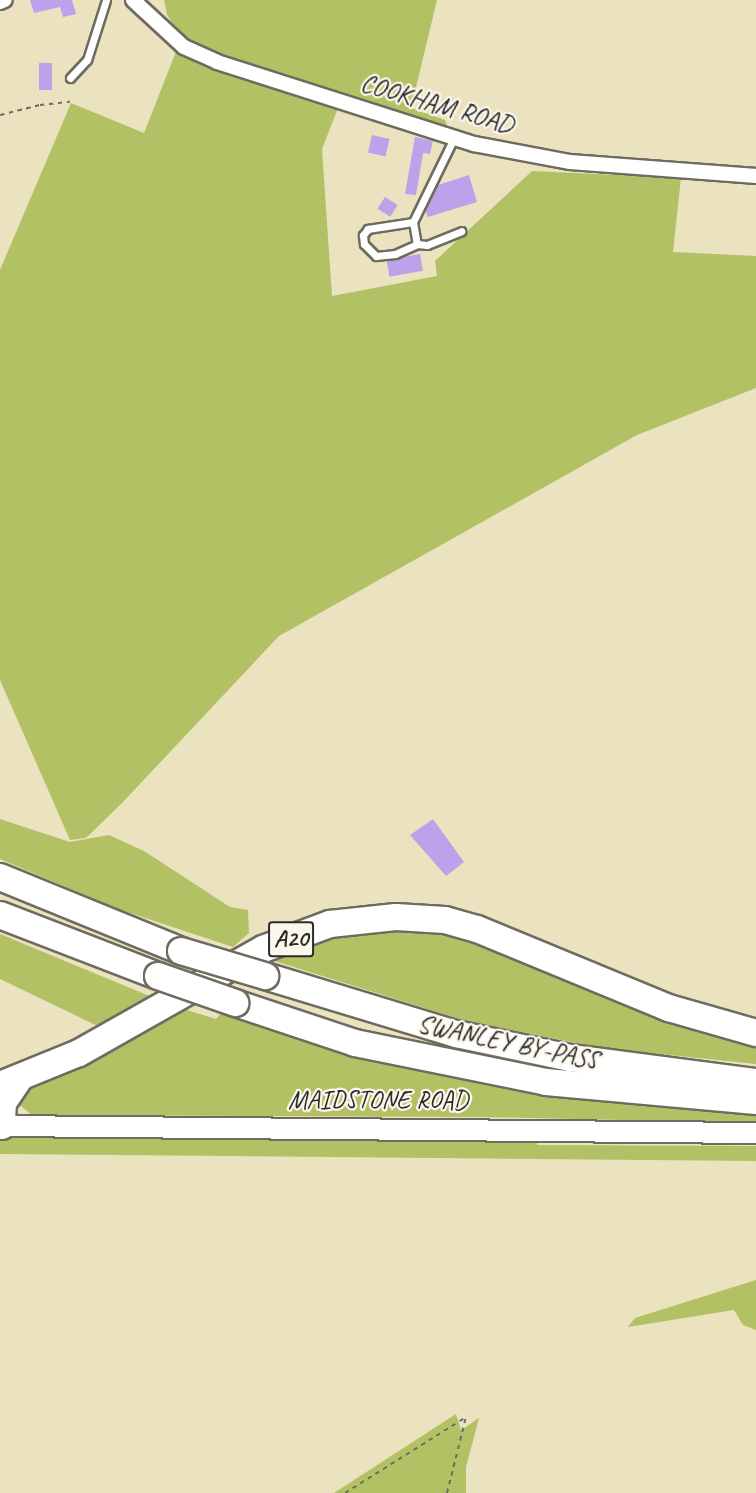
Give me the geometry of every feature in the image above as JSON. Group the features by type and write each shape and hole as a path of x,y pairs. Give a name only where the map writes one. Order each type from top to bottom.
{"highway":[{"name":"SWANLEY BY-PASS","path":"0,877 181,951 456,1034 571,1058 756,1082"},
{"name":"SWANLEY BY-PASS","path":"0,915 158,976 355,1043 546,1082 756,1101"},
{"name":"A20","path":"1,1126 3,1103 9,1082 79,1053 263,949 330,924 396,917 445,920 477,928 669,1008 756,1034"}],"main road":[{"name":"MAIDSTONE ROAD","path":"1,1126 756,1133"}],"street":[{"path":"0,2 5,0"},
{"name":"COOKHAM ROAD","path":"133,0 178,42 217,62 454,138 570,162 756,176"}],"lane":[{"path":"69,78 87,60 106,0"},
{"path":"417,244 413,222 454,138"},
{"path":"413,222 368,229 363,235 364,244 376,256 417,244 427,245 461,231"}],"path":[{"path":"0,115 40,105 70,102"},
{"path":"345,1493 466,1417 447,1493"}],"green space":[{"path":"164,0 437,0 411,108 445,120 450,133 242,62 183,38 167,15"},
{"path":"179,44 340,103 322,149 332,296 437,276 435,261 532,171 681,178 673,252 756,256 756,388 637,435 279,636 122,803 86,838 70,840 0,680 0,270 71,103 144,133"},
{"path":"0,819 70,842 109,835 144,851 230,907 248,910 249,933 233,947 118,909 0,859"},
{"path":"399,926 460,932 756,1038 756,1064 602,1048 463,1020 265,958 338,933"},
{"path":"0,934 159,1000 106,1030 0,979"},
{"path":"177,1007 216,1019 222,1012 355,1056 542,1095 756,1112 756,1123 480,1117 32,1115 17,1103 22,1088"},
{"path":"0,1133 536,1137 537,1145 756,1146 756,1161 0,1154"},
{"path":"756,1280 756,1330 743,1325 734,1310 628,1327 635,1318"},
{"path":"456,1414 461,1430 479,1418 466,1467 466,1493 334,1493"}],"building":[{"path":"30,0 72,0 76,14 63,17 60,7 34,13"},
{"path":"39,63 52,63 52,90 39,90"},
{"path":"372,135 390,139 385,157 368,153"},
{"path":"415,137 433,141 430,154 423,153 416,195 405,194"},
{"path":"469,175 477,202 428,217 425,210 438,185"},
{"path":"385,197 398,205 390,217 378,209"},
{"path":"420,254 423,271 389,277 387,260"},
{"path":"433,819 464,862 446,876 410,835"}]}
